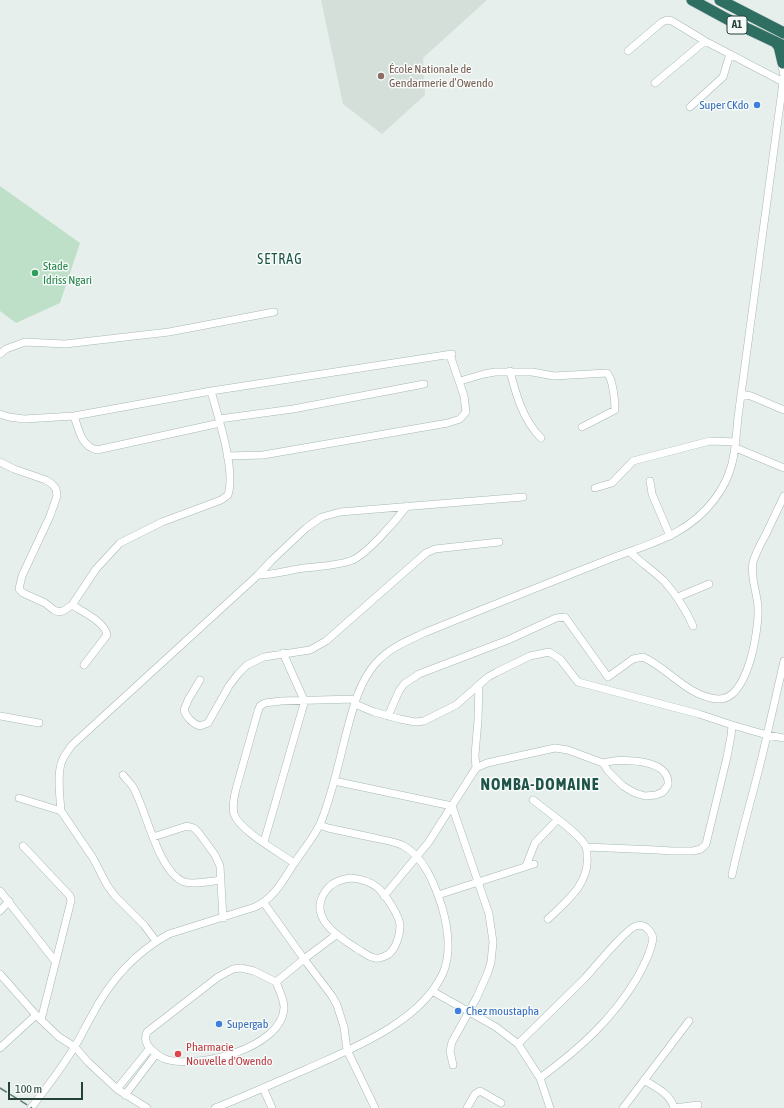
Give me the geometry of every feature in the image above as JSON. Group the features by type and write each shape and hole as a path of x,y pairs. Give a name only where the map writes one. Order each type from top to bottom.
{"highway":[{"name":"A1","path":"692,0 726,20 780,45"},
{"name":"A1","path":"720,0 784,33"},
{"path":"780,45 783,60"}],"street":[{"path":"628,51 662,22 672,20 705,41 730,54 783,77"},
{"path":"655,83 705,41"},
{"path":"690,107 723,77 730,54"},
{"path":"31,1108 75,1047 90,1018 109,987 129,963 142,951 156,941 174,932 224,918 264,903 275,891 320,825 334,781 355,702 371,669 383,656 398,645 450,622 670,536 687,527 696,520 714,500 723,486 730,470 736,445 741,394 783,77 783,60"},
{"path":"0,354 25,342 65,344 169,332 274,312"},
{"path":"0,414 24,419 74,416 211,391 451,355 464,396 466,412 463,417 456,421 263,455 227,456"},
{"path":"460,381 495,372 532,372 554,376 607,373 612,382 615,410 582,427"},
{"path":"510,372 513,385 528,422 541,438"},
{"path":"74,416 84,444 97,450 220,421 293,409 424,384"},
{"path":"0,462 14,469 46,480 52,484 56,490 57,496 50,516 22,576 19,589 23,593 45,603 58,612 63,611 72,605 96,569 120,543 162,522 225,498 229,492 230,484 227,456 220,421 211,391"},
{"path":"741,394 751,396 784,410"},
{"path":"595,488 612,483 633,461 710,441 736,445 784,468"},
{"path":"650,481 652,494 670,536"},
{"path":"388,716 404,684 410,679 446,663 508,640 556,618 565,618 608,677 633,659 643,658 699,694 718,699 723,699 731,695 738,688 746,675 757,625 758,609 753,581 753,563 784,496"},
{"path":"156,941 144,926 115,896 107,885 93,858 61,811 61,764 64,756 72,745 316,520 340,512 523,497"},
{"path":"258,575 268,575 304,568 333,566 355,559 364,553 407,506"},
{"path":"200,680 184,710 186,716 195,724 200,726 208,723 229,686 238,674 254,661 283,653 310,650 326,641 415,562 429,552 435,549 499,542"},
{"path":"630,552 664,582 678,597 693,626"},
{"path":"678,597 709,584"},
{"path":"72,605 102,624 106,630 107,635 84,665"},
{"path":"294,863 248,831 240,823 234,813 233,799 244,757 260,706 264,704 305,700 355,702 388,716 415,722 424,721 456,705 488,677 497,672 530,656 549,652 560,659 578,682 699,714 767,735 784,738"},
{"path":"264,842 305,700 283,653"},
{"path":"732,875 740,840 760,769 784,661"},
{"path":"476,768 475,755 479,685"},
{"path":"0,716 39,723"},
{"path":"586,847 672,851 698,851 703,848 706,844 727,757 732,725"},
{"path":"384,896 418,857 476,768 487,763 555,748 568,750 603,763 618,759 644,762 661,770 667,777 668,785 663,792 656,795 645,796 634,793 623,786 608,771 603,763"},
{"path":"123,775 132,786 153,837 172,872 185,883 221,880"},
{"path":"334,781 452,806"},
{"path":"19,798 61,811"},
{"path":"533,800 575,833 586,847 588,863 583,880 572,895 548,919"},
{"path":"452,806 489,914 493,942 488,972 477,997 452,1042 450,1051 453,1065"},
{"path":"526,866 535,843 557,820"},
{"path":"215,1108 347,1050 383,1032 413,1010 432,991 443,972 447,961 448,949 446,922 432,880 418,857 403,846 392,842 320,825"},
{"path":"153,837 187,826 194,828 206,841 220,866 224,918"},
{"path":"0,1048 39,1018 71,906 70,896 23,846"},
{"path":"438,895 534,864"},
{"path":"343,879 361,879 370,882 378,888 397,917 400,925 396,945 390,953 382,958 373,958 336,935 321,916 320,906 322,897 327,889 334,883 343,879"},
{"path":"0,891 55,961"},
{"path":"0,911 9,901"},
{"path":"264,903 332,996 344,1027 347,1050 375,1108"},
{"path":"518,1044 585,978 627,931 638,925 648,928 653,938 649,953 643,967 621,1003 588,1040 569,1057 540,1078"},
{"path":"276,982 336,935"},
{"path":"241,968 254,971 276,982 283,1000 282,1015 278,1025 262,1040 234,1054 201,1061 174,1061 164,1059 150,1048 146,1040 147,1032 218,977 233,969 241,968"},
{"path":"0,974 39,1018 59,1037 75,1047 88,1062 117,1089 147,1108"},
{"path":"432,991 496,1027 518,1044 540,1078 550,1108"},
{"path":"624,1108 689,1020"},
{"path":"117,1089 150,1048"},
{"path":"125,1094 156,1054"},
{"path":"644,1080 663,1092 673,1103 674,1108 698,1105"},
{"path":"263,1088 272,1108"},
{"path":"466,1108 475,1094 480,1091 501,1103"}],"shaded area":[{"name":"École Nationale de Gendarmerie d’Owendo","path":"321,0 487,0 423,58 425,95 382,134 343,104"}],"green space":[{"name":"Stade Idriss Ngari","path":"0,186 80,243 60,303 16,323 0,311"}],"railway":[{"path":"0,1088 32,1108"}],"place":[{"name":"École Nationale de Gendarmerie d’Owendo","path":"381,76"},
{"name":"Super CKdo","path":"757,105"},
{"name":"Stade Idriss Ngari","path":"35,273"},
{"name":"Chez moustapha","path":"458,1011"},
{"name":"Supergab","path":"219,1024"},
{"name":"Pharmacie Nouvelle d'Owendo","path":"178,1054"}],"district":[{"name":"SETRAG","path":"280,260"},
{"name":"NOMBA-DOMAINE","path":"540,785"}]}
